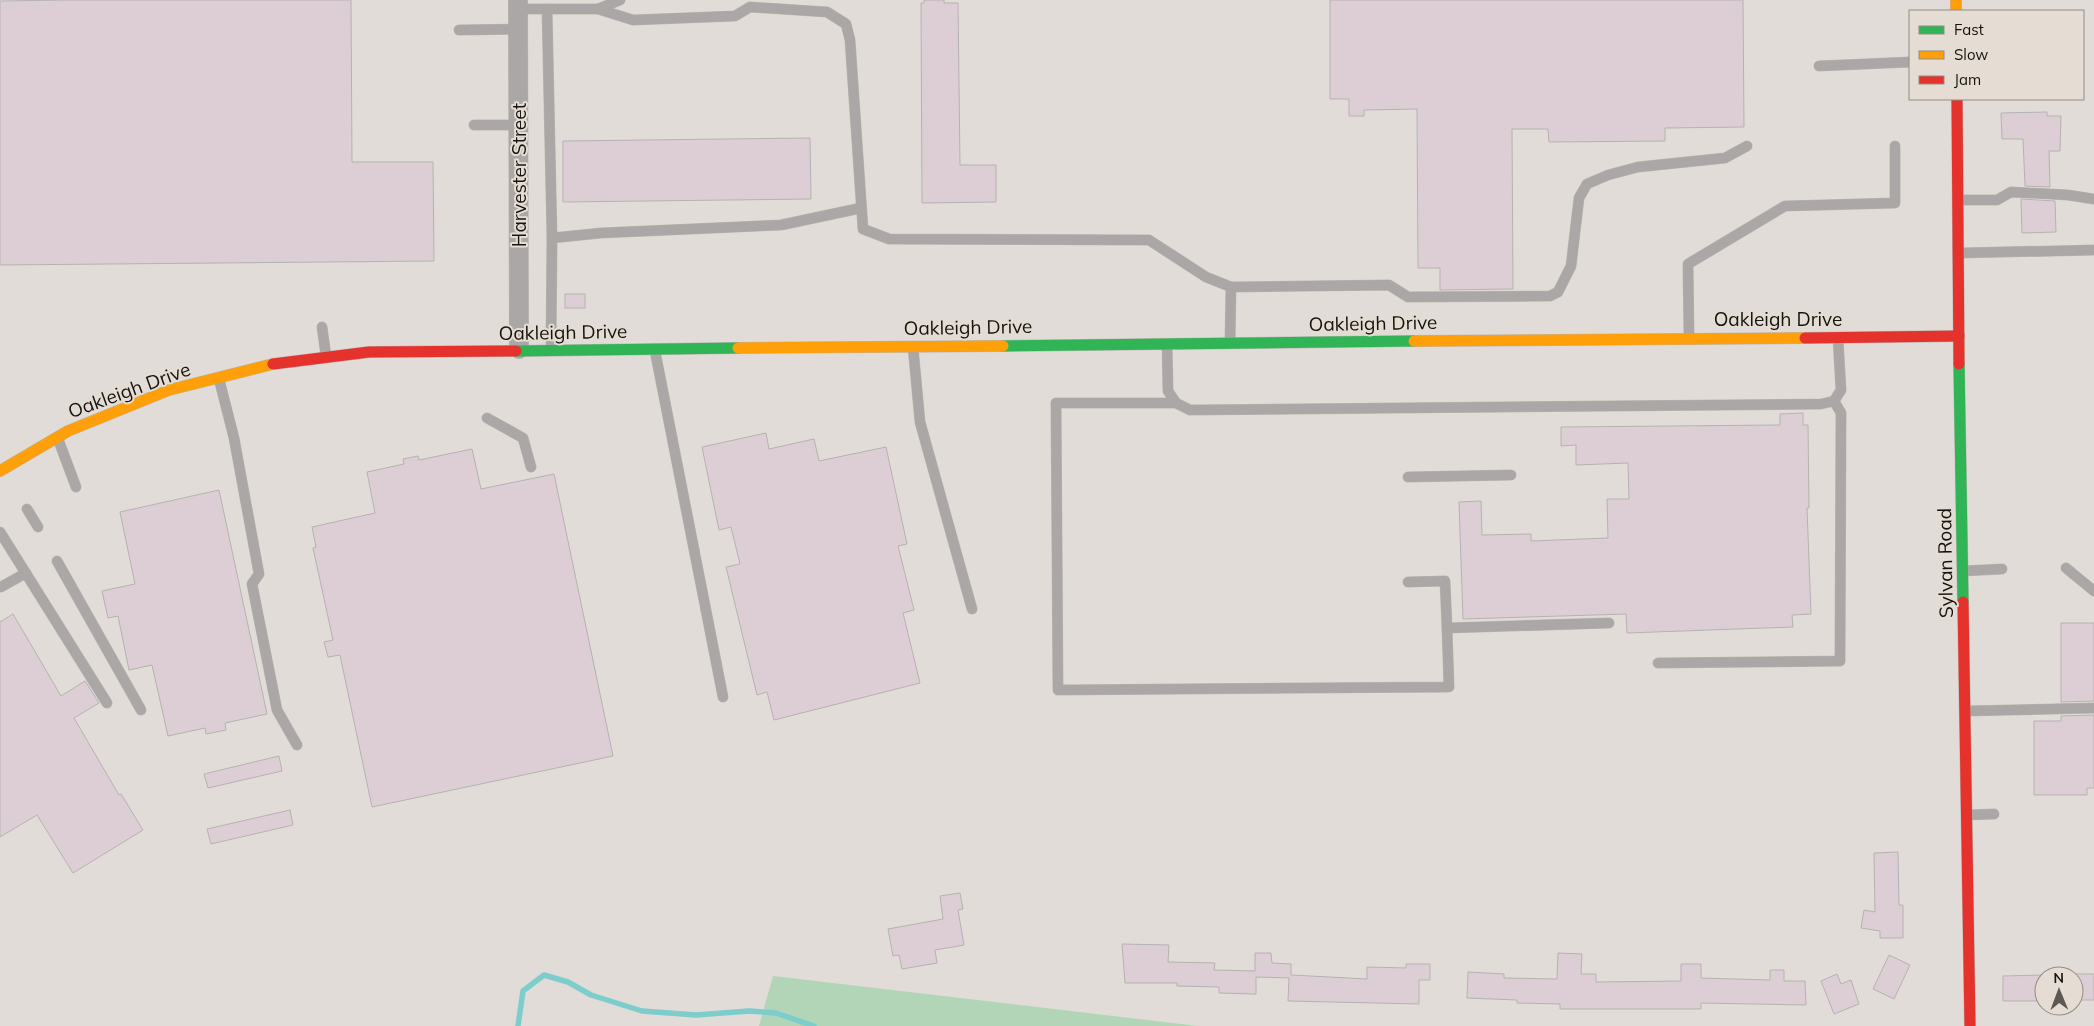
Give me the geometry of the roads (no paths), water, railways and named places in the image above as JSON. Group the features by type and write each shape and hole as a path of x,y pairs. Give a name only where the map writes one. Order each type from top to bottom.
{"street":[{"name":"Harvester Street","path":"518,5 520,350"},
{"name":"Sylvan Road","path":"1957,100 1962,571 1970,1026"},
{"name":"Oakleigh Drive","path":"0,471 68,432 169,390 274,364 369,352 1959,336"}],"lane":[{"path":"598,9 620,0"},
{"path":"740,0 750,7 827,12 846,24 850,40 862,229 889,239 1149,240 1206,277 1231,287 1389,285 1408,297 1550,296 1558,292 1571,266 1579,198 1587,184 1608,175 1638,167 1725,158 1746,146"},
{"path":"518,5 547,9 598,9 633,20 735,16 750,7"},
{"path":"547,9 552,238 550,349"},
{"path":"459,30 518,29"},
{"path":"1818,66 1909,62"},
{"path":"474,125 519,125"},
{"path":"1689,338 1688,264 1785,206 1895,203 1895,146"},
{"path":"1957,200 1997,200 2011,192 2068,195 2094,199"},
{"path":"552,238 601,233 781,225 861,208"},
{"path":"1960,253 2094,250"},
{"path":"1230,342 1231,287"},
{"path":"322,327 326,357"},
{"path":"1408,582 1445,581 1449,687 1058,690 1056,403 1176,403 1190,410 1821,404 1834,401 1841,390 1838,336"},
{"path":"1167,343 1168,391 1176,403"},
{"path":"913,346 920,422 972,609"},
{"path":"655,348 723,697"},
{"path":"219,378 234,438 259,574 252,584 277,710 297,745"},
{"path":"1658,663 1840,661 1842,413 1834,401"},
{"path":"486,418 523,438 531,467"},
{"path":"57,438 76,487"},
{"path":"1408,477 1511,475"},
{"path":"27,509 38,527"},
{"path":"0,532 107,703"},
{"path":"56,561 141,710"},
{"path":"2066,568 2094,591"},
{"path":"1962,571 2002,569"},
{"path":"0,587 26,573"},
{"path":"1447,628 1609,623"},
{"path":"1965,711 2094,708"},
{"path":"1967,815 1994,814"}],"waterway":[{"path":"518,1026 523,991 544,975 568,982 591,995 642,1011 696,1015 749,1011 776,1013 814,1026"}]}
